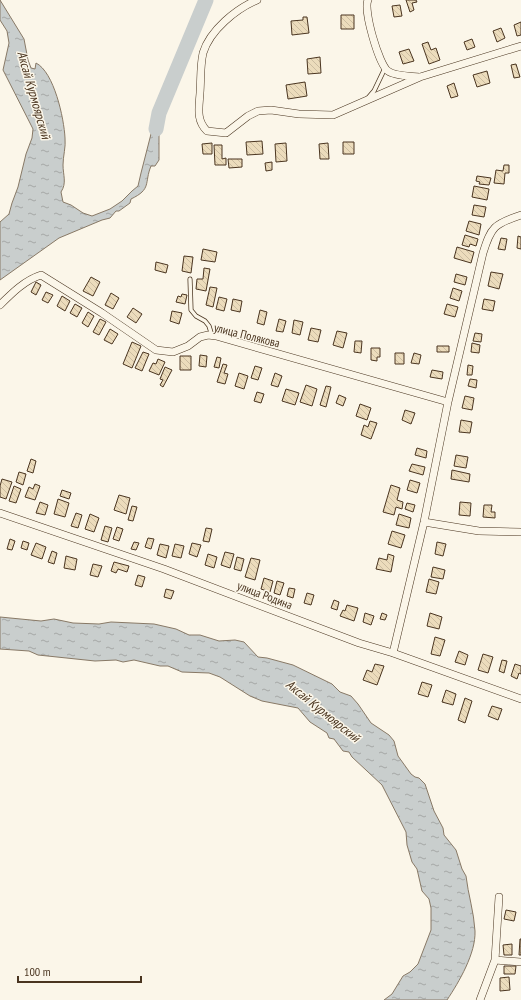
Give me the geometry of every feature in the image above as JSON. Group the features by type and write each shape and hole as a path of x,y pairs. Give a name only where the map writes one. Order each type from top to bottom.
{"street":[{"path":"257,0 233,14 220,26 204,51 201,66 198,111 202,126 207,131 226,133 248,116 258,111 271,110 299,114 332,115 420,77 521,46"},
{"path":"368,0 366,3 366,15 385,67 388,71 398,74 420,77"},
{"path":"393,653 424,522 448,402 483,253 492,228 499,223 521,215"},
{"name":"улица Полякова","path":"0,305 20,286 33,277 41,275 102,313 156,350 173,352 181,350 200,337 212,336 448,402"},
{"name":"улица Родина","path":"0,513 164,569 359,643 393,653 521,699"},
{"path":"424,522 479,531 521,532"},
{"path":"480,1000 495,960 499,897"},
{"path":"495,960 521,962"}],"lane":[{"path":"367,100 374,91 385,67"},
{"path":"190,279 192,310 196,316 205,321 209,326 212,336"}],"water":[{"name":"Аксай Курмоярский","path":"0,0 24,39 31,68 35,69 36,63 42,68 53,85 57,96 63,119 65,141 63,165 64,182 61,192 63,202 71,205 83,213 92,216 110,209 122,201 138,186 151,134 155,108 162,112 159,124 159,160 155,166 151,166 145,189 131,199 130,203 119,211 116,211 110,218 59,238 0,280 0,222 9,214 32,138 33,129 3,70 9,43 7,31 0,20"},
{"name":"Аксай Курмоярский","path":"0,617 41,621 54,619 73,623 99,624 111,622 154,624 176,629 189,635 200,635 219,641 235,640 244,642 258,657 293,665 332,684 340,692 351,696 371,723 389,735 394,741 398,756 411,774 419,778 425,784 434,811 443,828 444,835 456,850 462,869 466,876 475,931 475,940 466,967 447,1000 384,1000 392,994 403,976 410,972 418,964 431,930 431,908 429,899 422,891 417,869 412,862 407,845 406,832 382,785 352,757 349,752 343,751 334,739 329,738 327,733 310,722 298,708 262,701 250,696 220,677 209,673 182,672 168,666 160,666 134,660 123,662 116,660 95,661 38,655 29,651 0,649"}],"building":[{"path":"406,0 416,0 417,2 412,3 414,10 410,12"},
{"path":"400,5 402,16 394,17 392,6"},
{"path":"341,15 354,15 354,29 341,29"},
{"path":"303,17 307,17 309,33 292,35 291,21 303,20"},
{"path":"521,22 521,35 517,36 514,25"},
{"path":"501,28 505,38 497,42 493,31"},
{"path":"472,39 475,47 467,50 464,42"},
{"path":"428,42 431,50 436,48 440,60 429,64 422,44"},
{"path":"409,49 414,61 403,64 399,52"},
{"path":"320,57 321,73 308,74 307,59"},
{"path":"516,64 520,77 514,78 511,65"},
{"path":"487,71 490,83 477,87 473,75"},
{"path":"305,82 307,96 288,99 286,85"},
{"path":"454,83 458,96 451,98 447,86"},
{"path":"262,141 263,154 247,155 246,142"},
{"path":"343,142 354,142 354,154 343,154"},
{"path":"212,143 212,154 203,154 202,144"},
{"path":"286,143 287,161 276,162 275,144"},
{"path":"328,143 329,159 320,159 319,144"},
{"path":"214,145 222,145 222,159 226,158 226,165 215,165"},
{"path":"228,159 242,159 242,167 229,168"},
{"path":"272,162 272,170 266,171 265,163"},
{"path":"504,165 509,165 509,173 505,173 504,184 494,183 496,170 503,171"},
{"path":"477,176 491,178 489,185 479,184 480,182 476,181"},
{"path":"474,186 489,189 487,200 472,197"},
{"path":"474,205 486,207 484,217 472,215"},
{"path":"469,221 481,224 479,235 466,231"},
{"path":"465,235 478,239 476,246 470,244 469,247 462,245"},
{"path":"518,236 521,237 521,249 517,248"},
{"path":"501,238 507,239 505,250 498,249"},
{"path":"457,247 474,252 471,263 454,258"},
{"path":"203,249 217,252 215,262 201,260"},
{"path":"184,256 193,257 191,273 182,271"},
{"path":"156,262 168,265 166,273 155,270"},
{"path":"204,268 210,269 206,291 196,289 197,279 203,279"},
{"path":"491,272 503,274 499,289 488,286"},
{"path":"456,274 467,277 465,285 454,282"},
{"path":"91,277 100,282 93,296 83,291"},
{"path":"36,282 41,285 36,295 31,292"},
{"path":"210,287 217,288 213,307 206,305"},
{"path":"453,288 462,291 459,301 450,298"},
{"path":"46,292 53,295 48,303 42,300"},
{"path":"111,293 119,298 113,309 105,305"},
{"path":"182,294 187,295 185,304 176,302 178,296 181,297"},
{"path":"62,296 70,301 65,311 57,306"},
{"path":"219,297 227,299 224,311 216,309"},
{"path":"233,299 242,301 240,312 231,310"},
{"path":"484,299 495,301 493,311 482,309"},
{"path":"75,304 82,308 77,317 70,313"},
{"path":"447,304 458,307 455,317 444,314"},
{"path":"133,308 142,314 136,323 127,317"},
{"path":"260,310 267,312 264,325 257,323"},
{"path":"172,311 182,313 179,324 170,321"},
{"path":"88,312 94,316 88,327 82,323"},
{"path":"100,319 106,322 99,335 93,332"},
{"path":"279,319 286,321 283,332 276,331"},
{"path":"294,320 303,322 300,335 292,333"},
{"path":"311,328 321,330 318,342 308,340"},
{"path":"110,329 118,334 112,344 104,340"},
{"path":"337,331 347,333 343,348 333,345"},
{"path":"475,333 482,334 481,342 473,341"},
{"path":"355,341 362,341 361,353 354,352"},
{"path":"132,342 141,346 132,368 123,364"},
{"path":"472,343 480,345 479,353 471,352"},
{"path":"437,346 449,346 449,352 437,352"},
{"path":"371,348 380,348 380,357 377,357 377,361 371,360"},
{"path":"143,352 149,354 142,371 135,368"},
{"path":"395,353 404,353 404,364 395,364"},
{"path":"414,353 421,355 419,364 411,363"},
{"path":"200,355 207,356 206,367 199,366"},
{"path":"180,356 191,356 191,370 180,370"},
{"path":"217,357 221,358 219,368 214,367"},
{"path":"158,359 165,362 159,375 149,371 153,363 156,364"},
{"path":"223,364 227,365 224,373 228,374 225,384 217,382"},
{"path":"468,365 473,366 472,375 467,375"},
{"path":"255,366 262,368 258,380 251,378"},
{"path":"165,367 172,370 163,387 160,385 163,380 160,379"},
{"path":"432,370 443,372 442,379 430,377"},
{"path":"239,373 248,376 244,389 235,386"},
{"path":"275,373 282,376 278,387 271,385"},
{"path":"470,379 477,380 476,388 468,386"},
{"path":"306,385 317,389 312,406 300,402"},
{"path":"326,386 331,387 326,407 320,405"},
{"path":"286,389 299,393 295,405 282,401"},
{"path":"257,392 264,394 261,403 254,401"},
{"path":"339,395 346,398 343,406 336,403"},
{"path":"465,396 474,398 472,410 462,408"},
{"path":"360,404 371,408 367,420 356,416"},
{"path":"405,410 415,413 411,424 402,420"},
{"path":"461,420 472,422 470,433 459,432"},
{"path":"370,421 377,423 371,439 361,435 364,425 368,427"},
{"path":"417,448 427,451 426,458 415,455"},
{"path":"456,455 468,457 466,468 454,466"},
{"path":"31,459 36,461 33,473 27,471"},
{"path":"412,464 425,467 423,475 409,471"},
{"path":"452,470 470,474 469,482 451,479"},
{"path":"19,472 26,474 23,485 16,482"},
{"path":"2,479 12,482 6,499 0,497 0,486"},
{"path":"410,480 420,483 417,493 407,490"},
{"path":"35,484 40,486 35,500 25,497 29,487 33,489"},
{"path":"391,485 400,488 397,500 403,502 402,509 396,507 394,515 383,512"},
{"path":"14,486 21,489 16,503 9,501"},
{"path":"62,490 71,493 69,499 60,496"},
{"path":"119,495 130,498 126,514 114,510"},
{"path":"58,499 69,503 65,517 54,514"},
{"path":"40,502 48,505 45,515 36,513"},
{"path":"460,502 471,503 470,516 459,515"},
{"path":"407,503 415,505 413,512 405,509"},
{"path":"484,505 492,505 491,512 495,512 495,518 483,517"},
{"path":"132,506 137,507 133,521 128,520"},
{"path":"76,513 82,515 78,528 71,526"},
{"path":"90,514 99,518 94,532 85,529"},
{"path":"399,514 411,518 409,528 396,525"},
{"path":"105,526 112,528 108,542 101,540"},
{"path":"117,527 123,529 119,541 113,539"},
{"path":"206,528 212,529 209,542 203,541"},
{"path":"392,531 405,535 401,548 388,544"},
{"path":"148,538 154,539 151,549 145,547"},
{"path":"10,539 15,541 12,550 7,549"},
{"path":"23,541 29,543 27,550 21,548"},
{"path":"134,542 139,543 136,550 131,549"},
{"path":"437,542 446,544 443,556 435,554"},
{"path":"36,543 46,547 42,559 31,555"},
{"path":"192,543 201,545 197,557 189,554"},
{"path":"160,544 169,546 166,558 157,555"},
{"path":"175,544 184,546 181,558 172,556"},
{"path":"52,551 57,553 54,564 48,562"},
{"path":"225,552 234,554 230,568 221,565"},
{"path":"208,554 217,557 214,568 205,565"},
{"path":"388,554 394,556 391,572 376,569 379,558 387,560"},
{"path":"66,556 77,559 75,570 64,568"},
{"path":"237,557 244,559 241,571 234,569"},
{"path":"251,558 260,560 255,580 245,577"},
{"path":"114,562 129,566 127,572 118,569 116,573 111,571"},
{"path":"93,564 102,566 98,577 90,575"},
{"path":"433,567 445,570 443,579 431,577"},
{"path":"138,575 145,577 142,587 135,585"},
{"path":"264,578 273,581 270,592 261,589"},
{"path":"429,579 439,582 436,594 426,592"},
{"path":"277,581 284,583 280,595 274,593"},
{"path":"289,588 295,589 293,598 287,596"},
{"path":"166,589 174,591 171,599 164,597"},
{"path":"307,593 314,595 311,605 304,603"},
{"path":"334,600 339,602 337,610 331,608"},
{"path":"347,605 358,608 354,621 340,616 343,610 345,611"},
{"path":"365,613 374,616 371,625 363,622"},
{"path":"382,613 387,615 385,620 380,619"},
{"path":"430,613 442,617 439,629 427,626"},
{"path":"435,637 445,640 440,656 431,654"},
{"path":"459,651 468,655 465,665 455,662"},
{"path":"483,654 493,657 488,673 478,670"},
{"path":"502,660 507,661 504,673 499,671"},
{"path":"375,664 384,666 377,685 363,680 367,670 372,672"},
{"path":"515,664 521,666 521,674 519,673 517,679 511,676"},
{"path":"422,682 432,685 428,697 418,694"},
{"path":"446,690 456,694 453,705 442,702"},
{"path":"465,698 472,701 465,723 458,720"},
{"path":"492,706 502,709 498,720 488,716"},
{"path":"506,910 516,912 514,921 504,919"},
{"path":"520,939 521,955 519,955"},
{"path":"512,944 512,955 504,955 503,945"},
{"path":"504,966 516,966 515,974 504,974"},
{"path":"509,977 510,990 500,991 500,978"}],"waterway":[{"path":"156,129 159,113 206,0"}]}
